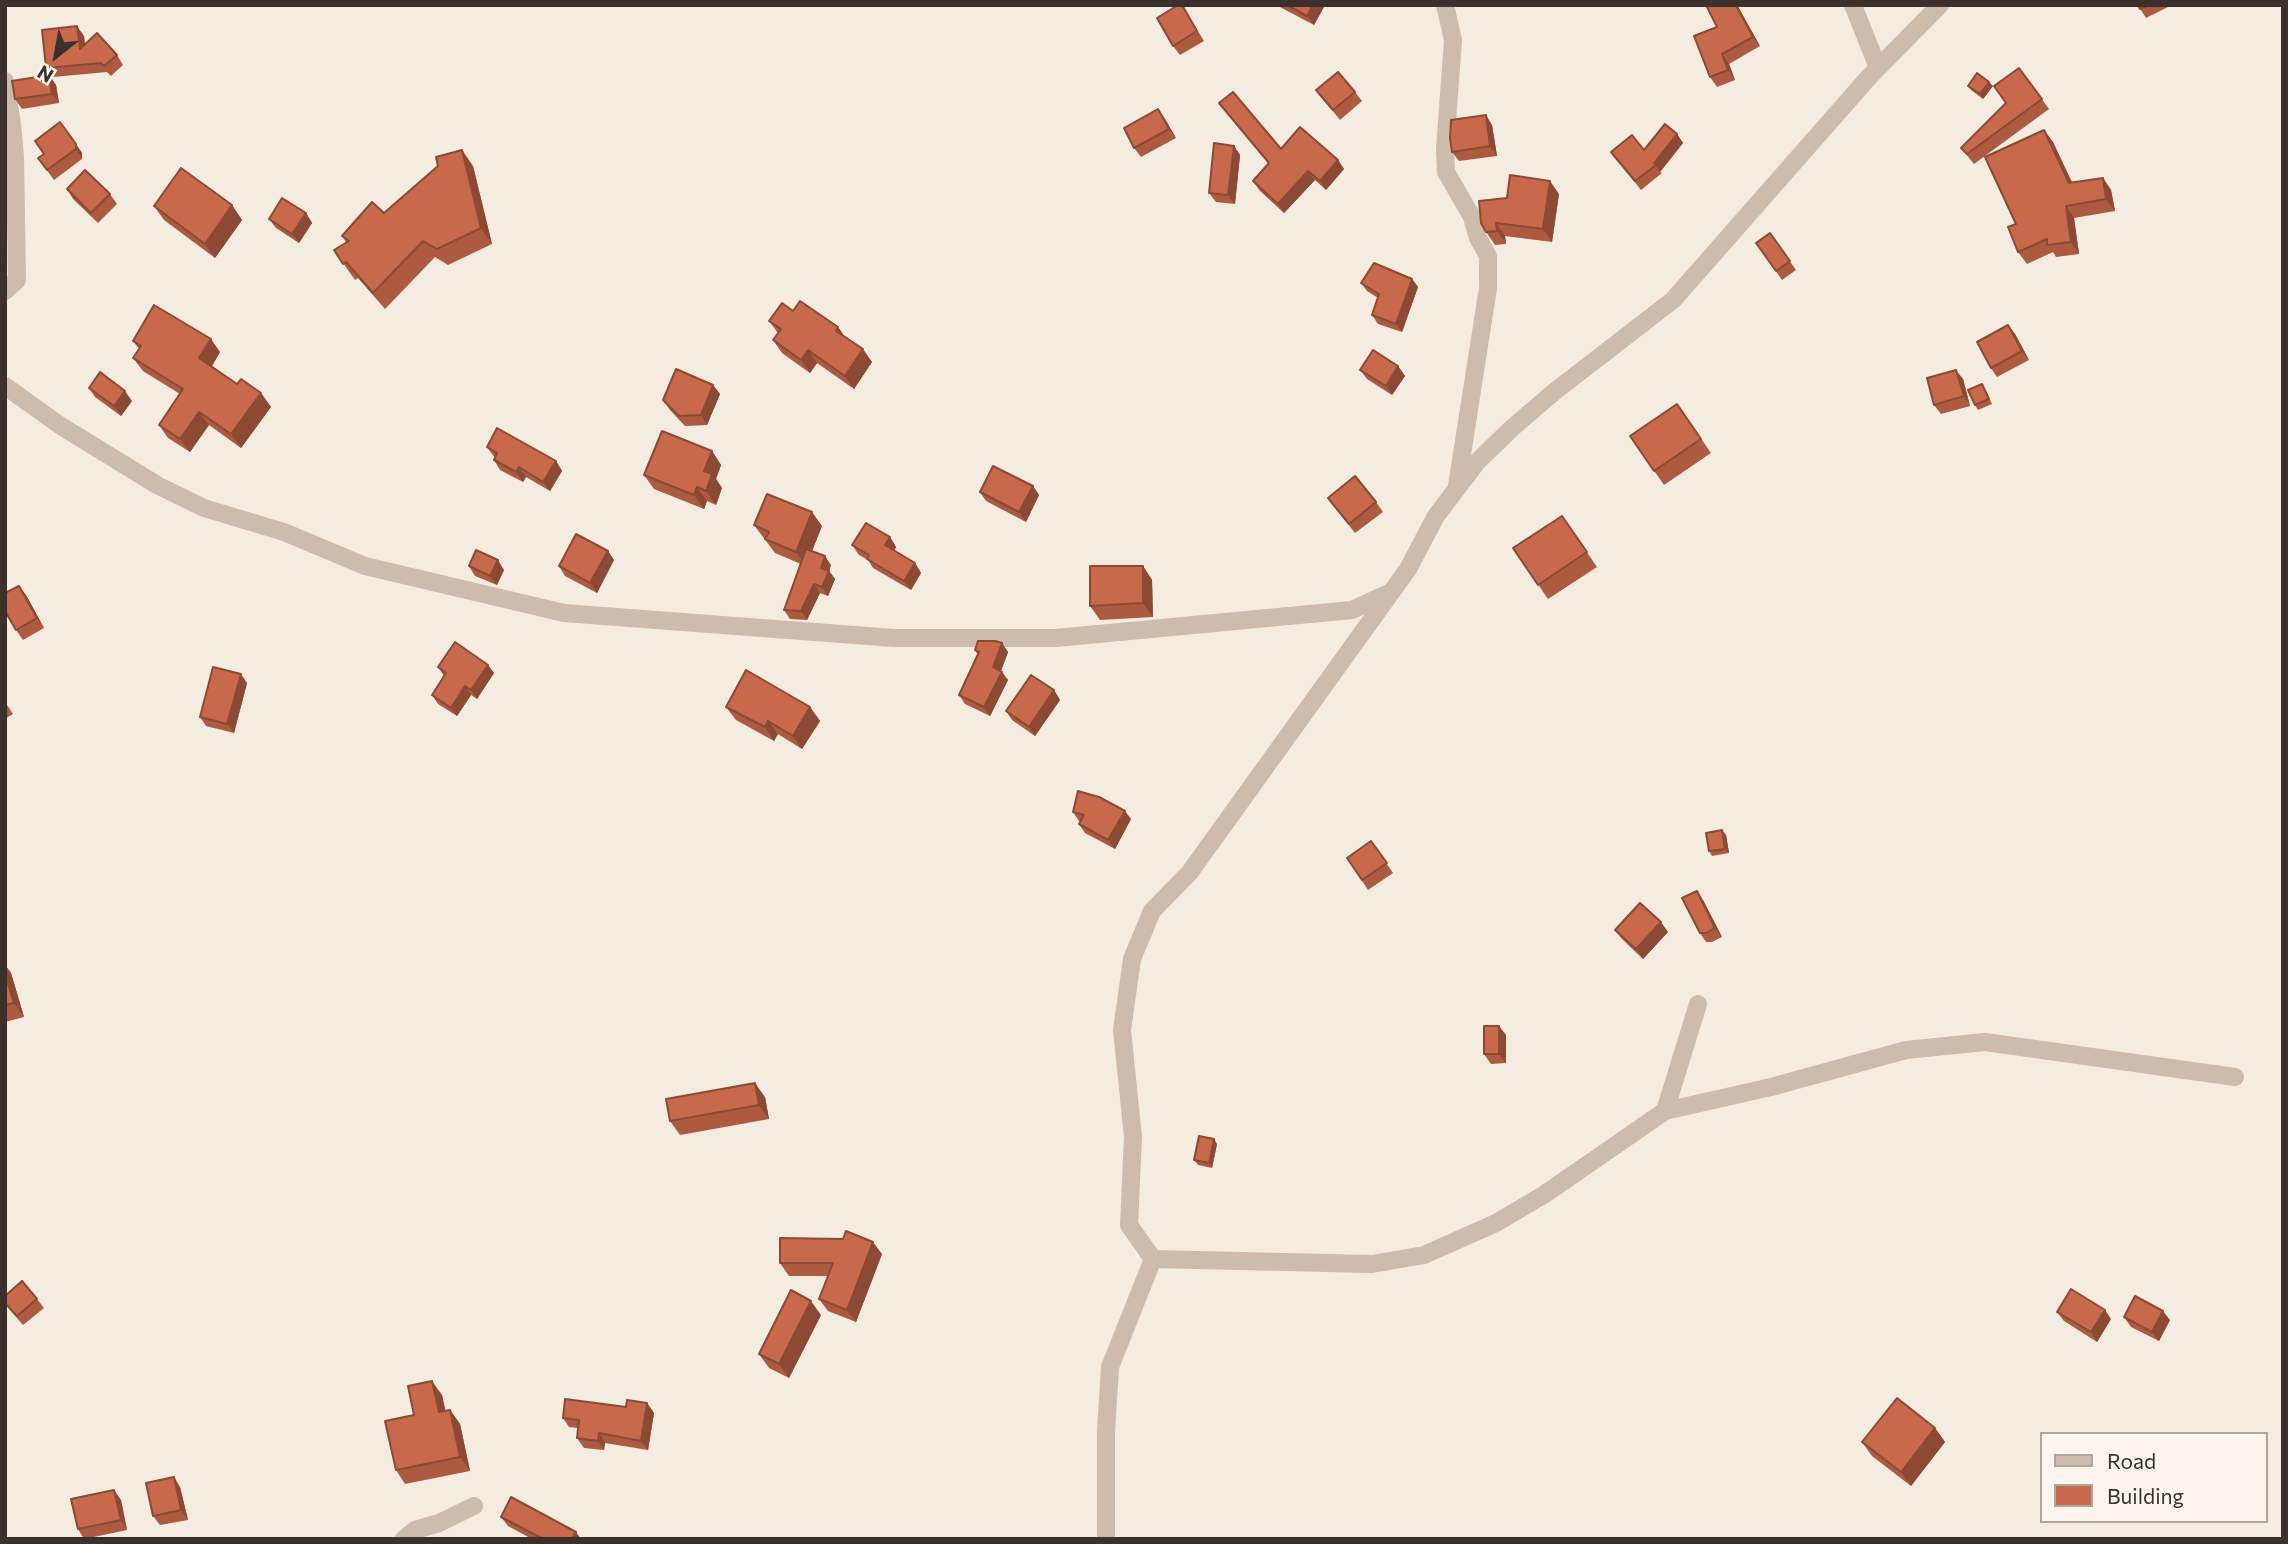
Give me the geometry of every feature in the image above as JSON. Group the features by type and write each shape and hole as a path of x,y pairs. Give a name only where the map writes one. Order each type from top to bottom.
{"street":[{"path":"1853,5 1878,68"},
{"path":"1153,1259 1129,1225 1133,1137 1122,1030 1132,959 1152,911 1190,872 1408,569 1436,516 1457,486 1512,428 1673,300 1878,68 1940,5"},
{"path":"1443,6 1453,40 1445,149 1446,172 1472,217 1478,238 1488,256 1488,288 1457,486"},
{"path":"5,80 15,157 16,280 5,291"},
{"path":"5,386 61,426 157,485 204,508 284,532 365,566 564,613 894,638 1056,638 1352,610 1390,593"},
{"path":"1665,1111 1698,1004"},
{"path":"1153,1259 1372,1264 1424,1255 1496,1223 1545,1194 1665,1111 1771,1087 1906,1050 1986,1042 2235,1077"},
{"path":"1106,1539 1106,1432 1110,1367 1153,1259"},
{"path":"404,1539 415,1530 439,1523 474,1506"}],"building":[{"path":"1182,5 1197,31 1173,46 1157,18"},
{"path":"1287,5 1313,5 1307,16"},
{"path":"1736,5 1753,37 1722,54 1728,70 1710,77 1694,36 1717,27 1707,7"},
{"path":"77,26 80,49 97,33 117,55 104,66 101,63 46,68 42,30"},
{"path":"2019,68 2042,99 1967,154 1961,148 2006,103 1994,86"},
{"path":"1338,72 1355,92 1333,110 1316,90"},
{"path":"1977,73 1989,82 1980,94 1968,86"},
{"path":"49,75 52,94 15,99 12,81"},
{"path":"1233,92 1281,149 1300,127 1338,160 1320,181 1308,171 1278,204 1253,181 1269,163 1219,103"},
{"path":"1158,109 1169,129 1134,148 1124,128"},
{"path":"1486,115 1490,146 1452,152 1451,120"},
{"path":"60,122 76,144 76,149 47,170 38,158 44,154 35,141"},
{"path":"1665,124 1677,134 1654,163 1656,165 1635,181 1611,152 1632,135 1644,150"},
{"path":"2044,130 2069,183 2103,178 2106,199 2066,206 2071,242 2047,245 2047,239 2018,252 2008,227 2016,224 1985,157"},
{"path":"1214,143 1234,146 1228,195 1209,193"},
{"path":"462,150 481,228 437,249 423,241 373,293 346,262 343,264 334,250 349,241 342,236 372,202 384,213 438,166 436,157"},
{"path":"181,168 232,205 205,244 154,206"},
{"path":"85,170 110,194 91,213 67,189"},
{"path":"1510,175 1550,181 1543,229 1496,223 1497,231 1486,232 1481,223 1479,201 1507,198"},
{"path":"282,198 306,213 292,234 269,219"},
{"path":"1770,233 1790,261 1776,271 1756,243"},
{"path":"1374,263 1412,279 1396,324 1372,315 1379,294 1361,283"},
{"path":"800,301 838,327 836,331 863,349 845,376 808,350 801,360 773,340 781,329 769,321 782,303 793,311"},
{"path":"154,305 211,339 199,358 237,384 241,379 261,393 231,434 199,412 180,439 159,425 183,389 133,358 141,346 133,341"},
{"path":"2008,325 2022,351 1991,368 1977,342"},
{"path":"1373,350 1398,366 1386,386 1360,370"},
{"path":"676,369 713,385 701,415 679,416 663,400"},
{"path":"1956,370 1964,396 1934,405 1927,378"},
{"path":"100,372 125,391 114,406 89,388"},
{"path":"1982,384 1989,399 1975,405 1968,390"},
{"path":"1677,404 1701,439 1654,471 1630,436"},
{"path":"497,428 556,461 543,482 519,467 516,472 494,460 497,453 487,447"},
{"path":"662,431 712,451 704,471 712,474 706,491 697,487 694,495 644,475"},
{"path":"993,466 1033,486 1019,512 980,492"},
{"path":"1355,476 1376,502 1349,524 1328,498"},
{"path":"767,494 812,512 796,552 765,539 769,532 754,525"},
{"path":"1562,516 1587,552 1538,585 1513,548"},
{"path":"866,523 890,537 885,545 915,563 904,581 867,559 869,555 852,545"},
{"path":"576,534 608,551 590,583 559,566"},
{"path":"806,549 825,556 821,568 829,571 822,587 814,584 801,611 784,610"},
{"path":"476,550 498,560 490,576 469,566"},
{"path":"1090,566 1143,566 1143,603 1090,606"},
{"path":"19,586 37,618 16,630 5,611 5,593"},
{"path":"978,641 1002,643 993,667 1002,672 984,707 959,695 979,652 975,650"},
{"path":"455,642 488,665 471,690 465,686 451,708 432,695 446,673 438,667"},
{"path":"213,667 241,674 227,724 200,717"},
{"path":"746,670 810,707 793,736 768,721 765,727 726,707"},
{"path":"1031,675 1054,690 1029,727 1006,711"},
{"path":"1078,791 1099,797 1125,811 1108,840 1079,824 1084,815 1073,812"},
{"path":"1722,830 1725,849 1709,851 1706,833"},
{"path":"1371,841 1387,863 1362,880 1347,858"},
{"path":"1697,891 1715,928 1706,933 1700,933 1682,898"},
{"path":"1640,903 1661,922 1636,949 1615,930"},
{"path":"5,974 14,1003 5,1005"},
{"path":"1484,1026 1499,1026 1499,1054 1484,1054"},
{"path":"755,1083 759,1105 670,1121 666,1099"},
{"path":"1199,1136 1214,1139 1209,1163 1194,1160"},
{"path":"846,1231 873,1242 847,1310 819,1299 833,1263 780,1263 780,1238 843,1239"},
{"path":"22,1281 37,1299 17,1316 5,1303 5,1296"},
{"path":"2071,1289 2105,1310 2091,1332 2057,1312"},
{"path":"791,1290 811,1301 779,1364 759,1354"},
{"path":"2135,1296 2163,1311 2152,1332 2124,1317"},
{"path":"432,1381 439,1412 450,1410 460,1457 396,1470 385,1421 414,1415 408,1386"},
{"path":"1897,1398 1935,1428 1901,1472 1862,1442"},
{"path":"565,1399 626,1407 627,1400 647,1403 641,1441 599,1433 598,1441 577,1438 579,1420 563,1418"},
{"path":"174,1477 181,1510 153,1516 146,1483"},
{"path":"114,1490 121,1520 78,1529 71,1499"},
{"path":"511,1497 576,1532 572,1539 543,1539 501,1517"}]}
